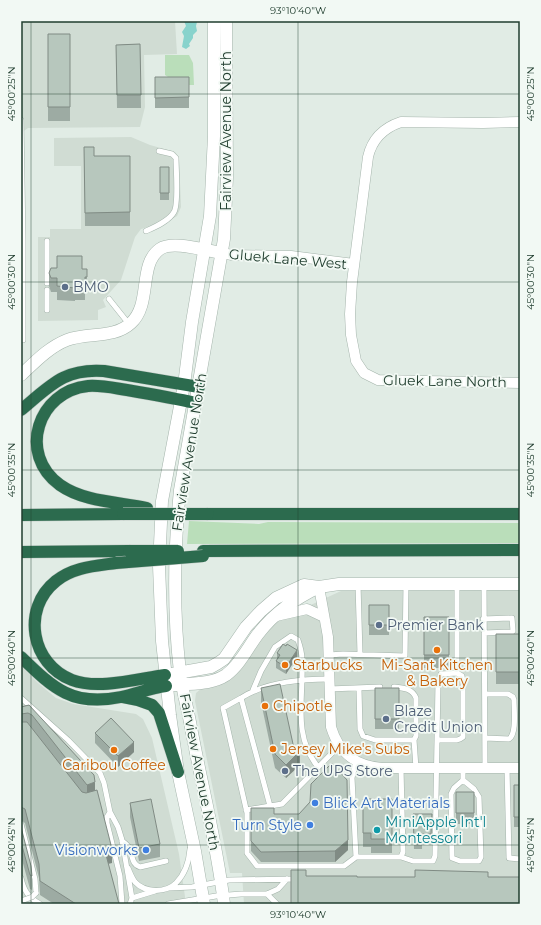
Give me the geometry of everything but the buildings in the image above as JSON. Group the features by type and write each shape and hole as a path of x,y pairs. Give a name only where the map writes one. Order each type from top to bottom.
{"highway":[{"path":"21,410 59,379 80,371 104,371 199,387"},
{"path":"124,509 68,490 50,476 38,458 36,435 43,416 54,400 68,391 87,386 106,387 196,403"},
{"path":"21,515 147,508 162,514 520,514"},
{"path":"165,681 83,683 72,680 54,669 46,661 40,651 36,641 34,626 39,604 48,588 67,574 79,569 203,554 274,551 520,550"},
{"path":"21,552 129,551 203,554"},
{"path":"21,657 44,680 66,694 90,700 122,697 150,688 165,681"},
{"path":"122,697 138,700 152,705 159,713 178,772"}],"street":[{"name":"Fairview Avenue North","path":"203,901 191,832 178,772 165,681 159,584 162,506 180,400 184,385 192,322 210,216 214,136 214,21"},
{"name":"Fairview Avenue North","path":"224,900 182,679 178,639 175,576 176,528 184,465 222,253 227,185 226,21"},
{"name":"Gluek Lane North","path":"520,122 401,122 385,129 372,143 369,152 350,292 351,335 356,361 364,373 378,380 385,381 520,382"},
{"path":"21,375 47,352 67,340 89,335 114,332 130,324 140,310 149,266 155,254 166,246 173,245 222,253"},
{"name":"Gluek Lane West","path":"222,253 232,255 291,256 354,264"},
{"path":"165,681 182,679 211,667 224,659 246,627 261,611 276,598 304,585 319,587 358,584 520,584"},
{"path":"182,679 197,684 212,681 226,675 236,665 272,618 285,606 319,587"},
{"path":"319,587 329,655 331,727 334,737 346,754 356,761 372,767 520,768"},
{"path":"272,618 307,609 324,617"}],"lane":[{"path":"21,120 23,340 21,340"},
{"path":"146,231 156,227 171,217 176,208 176,158 172,154 159,151"},
{"path":"47,241 47,283"},
{"path":"47,290 47,310"},
{"path":"109,299 130,324"},
{"path":"358,584 360,654"},
{"path":"329,655 360,654 405,656 406,584"},
{"path":"457,584 457,673"},
{"path":"484,584 485,768"},
{"path":"483,619 512,618 513,631 484,633"},
{"path":"253,690 261,671 275,647 291,636 298,640 302,658 302,733 307,749 318,767"},
{"path":"380,687 359,688 301,679 253,690 223,708 246,810 246,853 257,866 344,866 356,857 401,857 413,861 433,861 435,856 436,768 439,677 441,674 457,673 462,676 462,737 457,740 437,740"},
{"path":"394,687 406,688 414,692 416,698 416,736 414,740 416,768"},
{"path":"359,688 360,729 363,736 375,740 414,740"},
{"path":"484,694 508,694 513,697 514,700 514,732 512,738 485,738"},
{"path":"21,698 28,707 68,740 98,770 103,780 110,812 118,827 122,840 131,901 156,890 201,885 221,881 287,878 303,879"},
{"path":"241,698 270,806"},
{"path":"246,810 282,804 339,746"},
{"path":"356,761 352,778 356,857"},
{"path":"401,857 403,852 402,768"},
{"path":"463,768 463,780 454,788 451,794 452,858 460,861 479,861 481,857 479,797 474,789 463,780"},
{"path":"507,768 509,858 520,859"},
{"path":"100,799 107,797"},
{"path":"110,812 107,817 107,823 120,876 122,904"},
{"path":"21,824 35,879 36,893 32,897 21,901"},
{"path":"169,888 178,880 186,868 189,857 191,832"},
{"path":"122,840 129,847 133,862 136,866 140,867 166,861"},
{"path":"126,864 136,882 145,888 156,890"},
{"path":"21,878 25,892 30,898 40,904"},
{"path":"168,904 224,900 267,894 278,889 287,878"},
{"path":"267,894 277,904"}],"shaded area":[{"path":"21,21 175,21 177,54 144,55 145,107 140,127 28,128 21,133"},
{"path":"131,137 150,145 175,152 179,157 181,207 177,216 165,223 141,229 135,237 121,280 103,300 106,307 98,310 98,320 38,321 38,237 50,237 50,229 81,229 81,166 54,166 54,138"},
{"path":"520,590 520,904 244,904 242,873 230,873 195,701 196,693 202,688 211,686 276,621 341,591"},
{"path":"21,666 56,698 73,704 136,714 143,719 152,738 179,854 186,904 21,904"}],"green space":[{"path":"165,55 189,55 193,63 194,85 177,85 169,81 168,77 165,75"},
{"path":"189,521 259,524 268,522 520,523 520,543 187,544"}],"water":[{"path":"184,21 197,22 197,31 193,35 193,38 189,44 190,46 186,49 182,47 184,36 182,32 186,26"}],"place":[{"name":"BMO","path":"65,287"},
{"name":"Premier Bank","path":"379,625"},
{"name":"Mi-Sant Kitchen & Bakery","path":"437,650"},
{"name":"Starbucks","path":"285,665"},
{"name":"Chipotle","path":"265,706"},
{"name":"Blaze Credit Union","path":"386,719"},
{"name":"Jersey Mike's Subs","path":"273,749"},
{"name":"Caribou Coffee","path":"114,750"},
{"name":"The UPS Store","path":"285,771"},
{"name":"Blick Art Materials","path":"315,803"},
{"name":"Turn Style","path":"310,825"},
{"name":"MiniApple Int'l Montessori","path":"377,830"},
{"name":"Visionworks","path":"146,850"}]}
